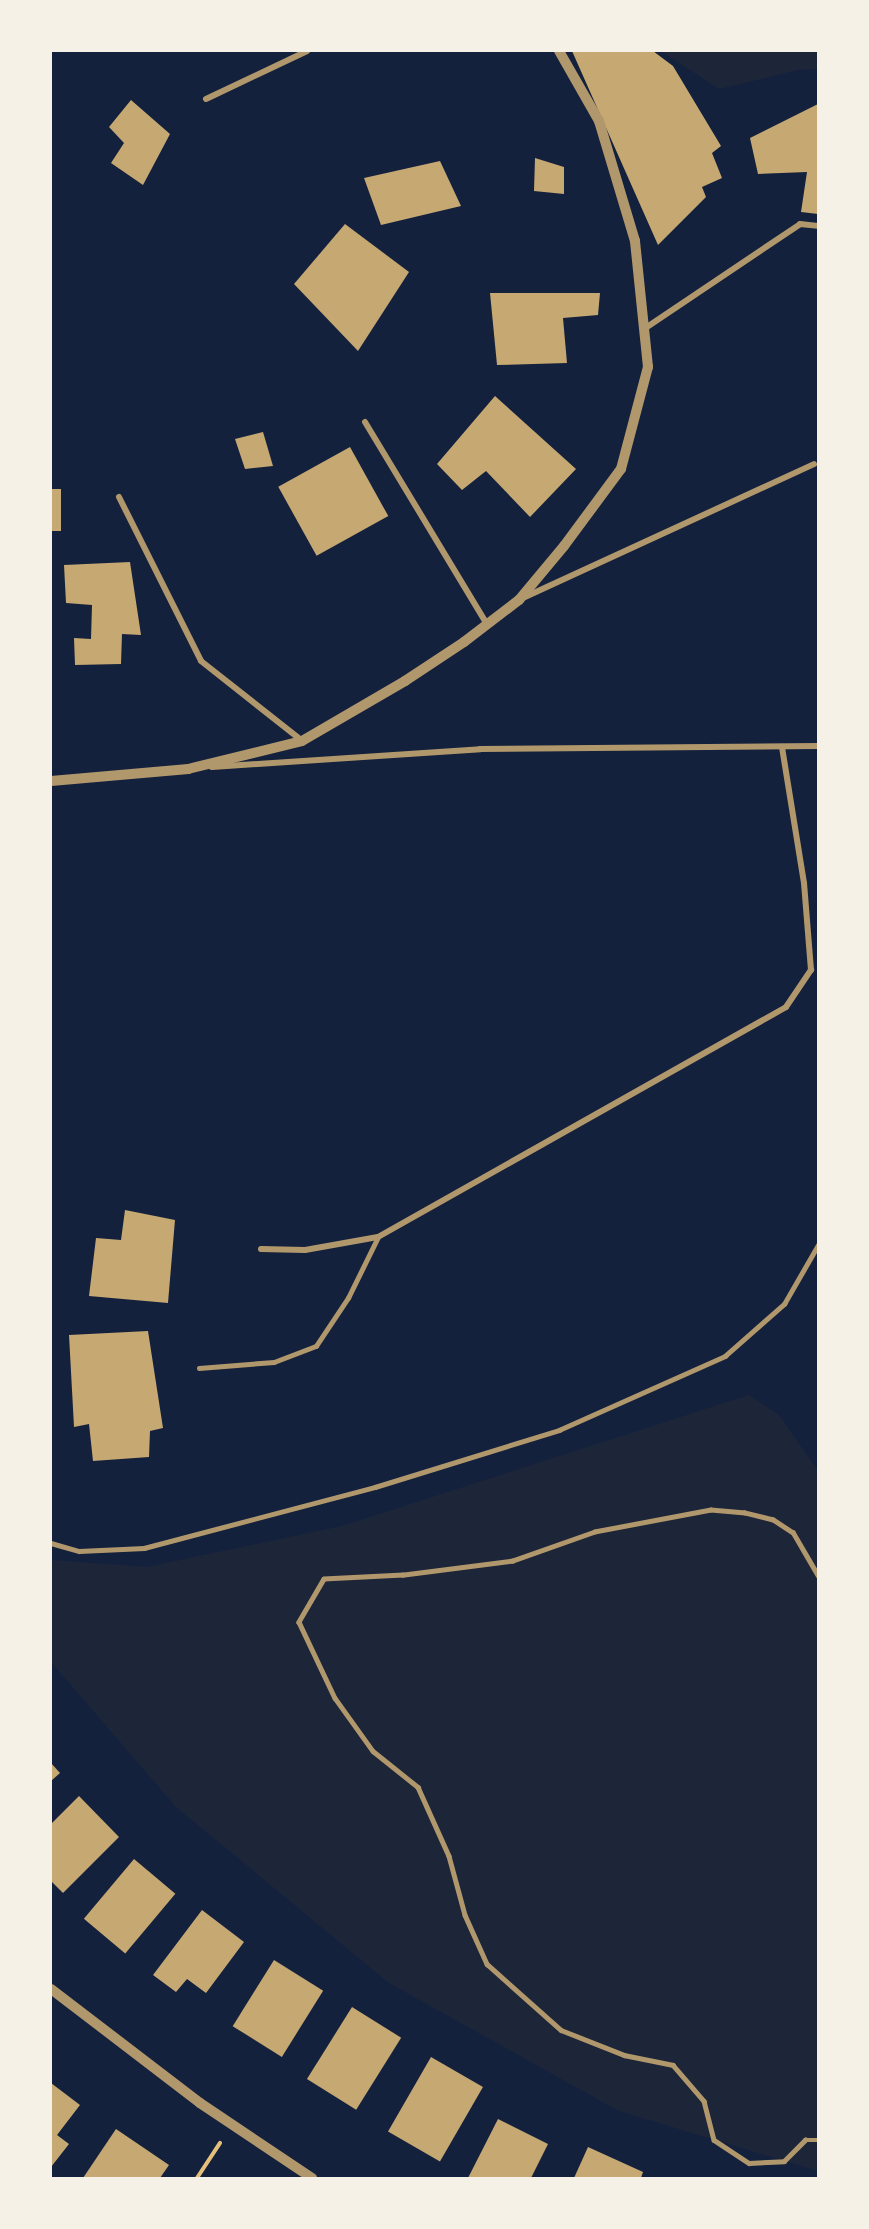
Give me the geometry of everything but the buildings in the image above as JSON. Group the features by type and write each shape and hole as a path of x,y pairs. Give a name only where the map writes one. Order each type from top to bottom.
{"street":[{"path":"206,99 307,51"},
{"path":"519,600 564,546 621,469 648,367 635,241 599,121 559,51"},
{"path":"644,329 800,224 818,226"},
{"path":"365,422 487,624"},
{"path":"188,769 302,741 405,681 519,600 813,464"},
{"path":"119,497 201,661 302,741"},
{"path":"51,781 480,749 818,746"},
{"path":"261,1249 305,1250 378,1237 786,1007 811,970 804,884 782,747"},
{"path":"51,1989 231,2125 312,2178"}],"lane":[{"path":"199,1368 274,1362 316,1346 348,1298 378,1237"},
{"path":"51,1543 79,1551 144,1548 375,1487 559,1430 725,1356 784,1304 818,1245"},
{"path":"818,1576 793,1533 773,1520 745,1513 711,1510 595,1532 513,1561 403,1575 324,1579 299,1622 335,1698 372,1751 418,1788 449,1856 465,1915 487,1964 561,2030 624,2055 673,2065 704,2102 714,2140 749,2163 784,2161 805,2140 818,2140"}],"path":[{"path":"197,2178 231,2125"}],"shaded area":[{"path":"661,51 818,51 818,69 798,70 719,89"},
{"path":"749,1395 779,1415 818,1471 818,2171 619,2111 389,1983 176,1807 51,1662 51,1560 147,1567 342,1526"}]}
